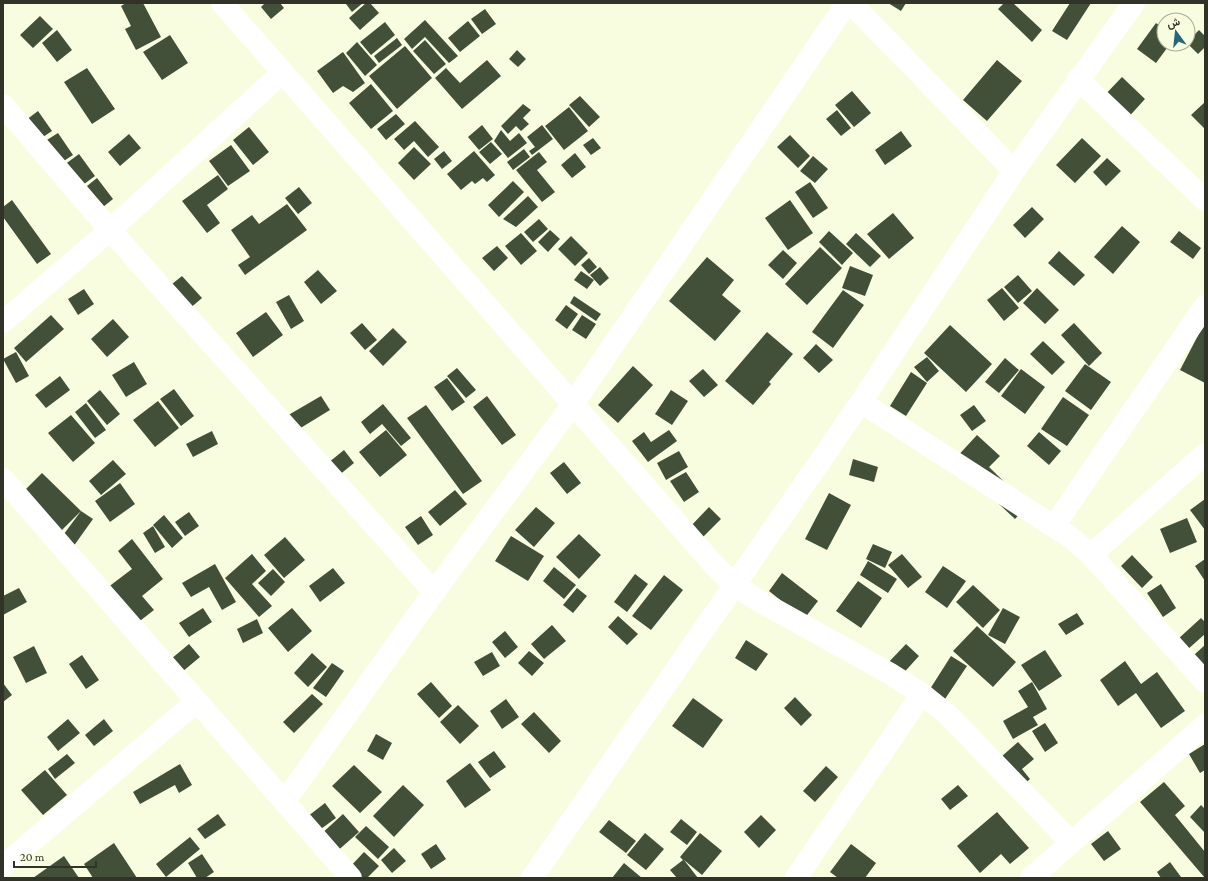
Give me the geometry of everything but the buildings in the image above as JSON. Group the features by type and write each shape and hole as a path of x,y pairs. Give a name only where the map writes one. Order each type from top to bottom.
{"street":[{"path":"222,3 714,565 735,585 756,599 889,673 922,694 948,715 1071,842"},
{"path":"285,801 434,592 573,404 847,3"},
{"path":"851,3 1014,171"},
{"path":"532,878 861,402 1014,171 1078,79 1134,3"},
{"path":"3,322 110,230 282,73"},
{"path":"1078,79 1205,200"},
{"path":"3,105 110,230 434,592"},
{"path":"1054,526 1205,306"},
{"path":"861,402 1054,526 1091,555 1205,682"},
{"path":"1091,555 1205,454"},
{"path":"3,479 351,878"},
{"path":"796,878 922,694"},
{"path":"3,866 196,702"},
{"path":"1031,878 1205,725"}]}
